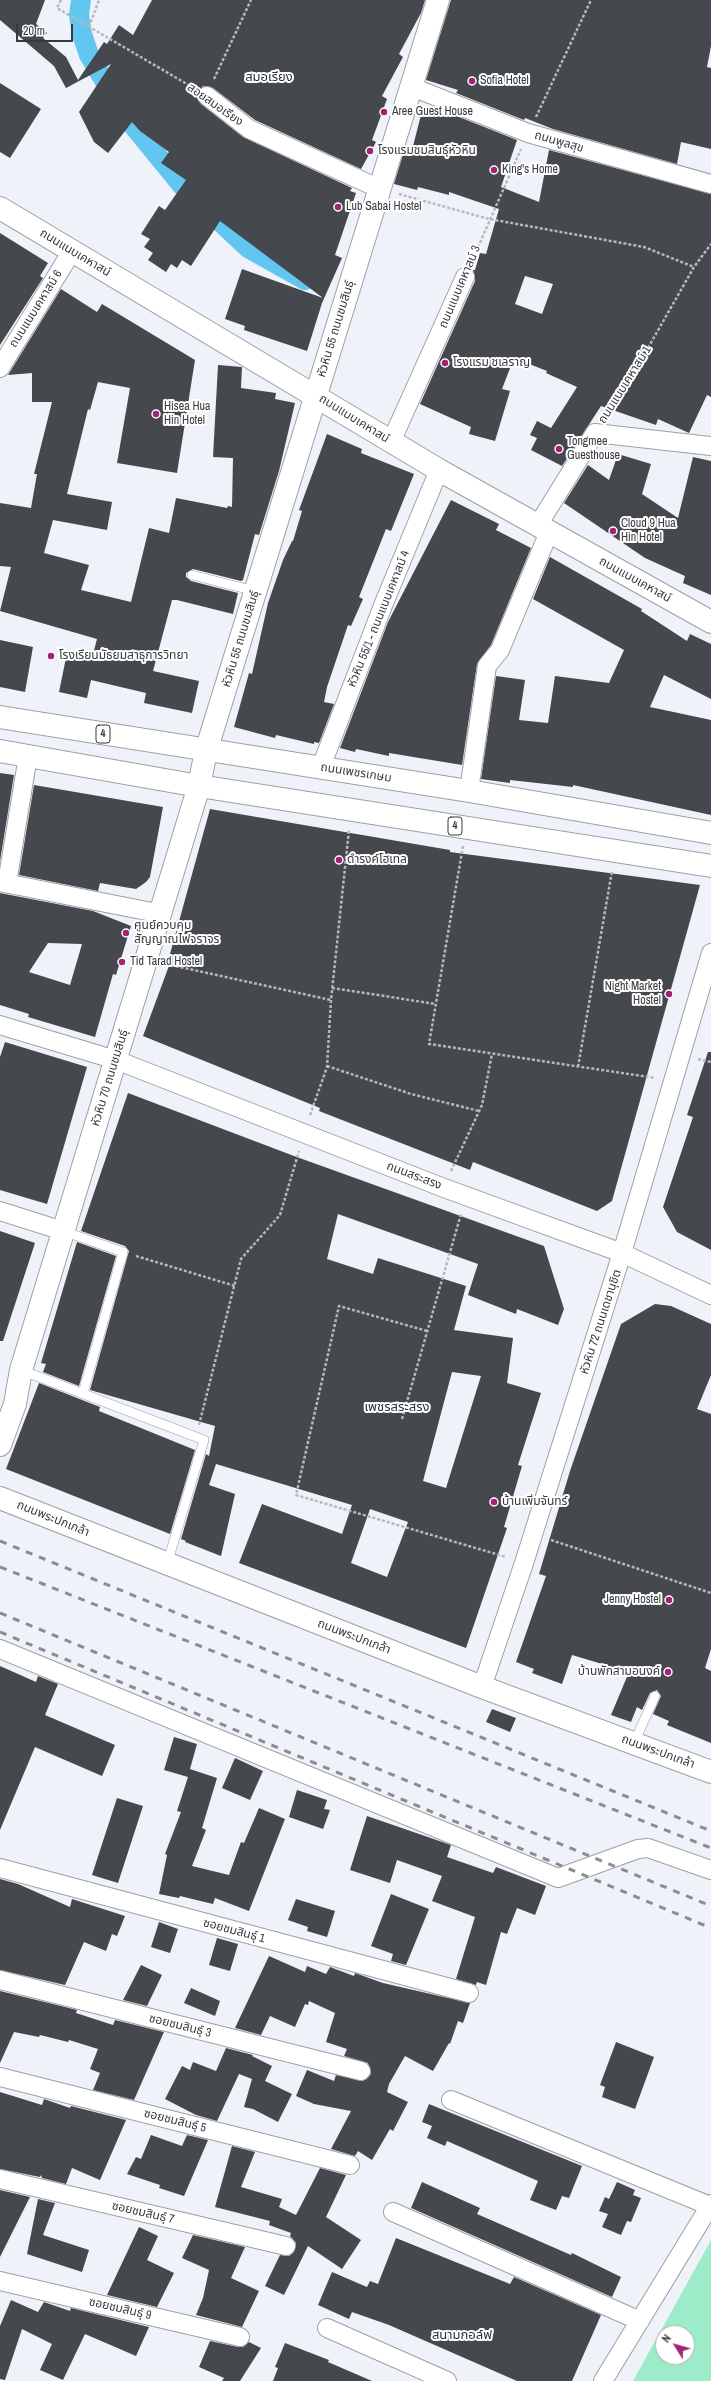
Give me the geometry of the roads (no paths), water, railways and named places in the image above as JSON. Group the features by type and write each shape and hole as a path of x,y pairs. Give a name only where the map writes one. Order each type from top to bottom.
{"street":[{"name":"หัวหิน 55 ถนนชมสินธุ์","path":"199,786 206,751 438,0"},
{"name":"ถนนพูลสุข","path":"412,86 528,133 711,184"},
{"name":"สอยสมอเรียง","path":"207,96 250,129 380,189"},
{"name":"ถนนแนบเคหาสน์","path":"0,208 439,470 711,622"},
{"name":"ถนนแนบเคหาสน์ 6","path":"0,368 72,251"},
{"name":"ถนนแนบเคหาสน์ 3","path":"391,442 465,277"},
{"name":"ถนนแนบเคหาสน์ 1","path":"469,791 487,666 500,650 543,528 595,433 711,446"},
{"name":"หัวหิน 55/1 - ถนนแนบเคหาสน์ 4","path":"321,768 384,603 439,470"},
{"name":"ถนนเพชรเกษม","path":"0,717 206,751 469,791 711,833"},
{"name":"4","path":"0,751 199,786 711,866"},
{"path":"28,756 3,882 162,914"},
{"name":"หัวหิน 70 ถนนชมสินธุ์","path":"0,1445 15,1404 21,1370 162,914 199,786"},
{"name":"หัวหิน 72 ถนนเดชานุชิต","path":"482,1687 524,1563 622,1253 675,1081 711,953"},
{"name":"ถนนสระสรง","path":"0,1026 116,1060 444,1188 622,1253 711,1295"},
{"path":"0,1211 63,1231"},
{"name":"หัวหิน 70 ถนนชมสินธุ์","path":"0,1405 21,1370"},
{"name":"ถนนพระปกเกล้า","path":"0,1498 482,1687 711,1772"},
{"path":"0,1649 558,1878 638,1849 648,1848 711,1870"},
{"name":"ซอยชมสินธุ์ 1","path":"0,1868 469,1993"},
{"name":"ซอยชมสินธุ์ 3","path":"0,1980 361,2071"},
{"name":"ซอยชมสินธุ์ 5","path":"0,2076 350,2165"},
{"path":"451,2100 710,2205 603,2381"},
{"name":"ซอยชมสินธุ์ 7","path":"0,2179 286,2246"},
{"path":"394,2212 640,2321"},
{"name":"ซอยชมสินธุ์ 9","path":"0,2281 240,2337"},
{"path":"327,2328 446,2381"}],"lane":[{"path":"192,575 255,591"},
{"path":"63,1231 123,1252 83,1394"},
{"path":"21,1370 204,1440 167,1564"},
{"path":"634,1743 655,1696"}],"waterway":[{"path":"81,0 79,15 82,34 89,55 126,117 184,188 248,248 305,280"}],"railway":[{"path":"0,1541 711,1831"},
{"path":"0,1567 711,1848"},
{"path":"0,1613 711,1906"},
{"path":"0,1632 711,1928"}],"place":[{"name":"Sofia Hotel","path":"472,81"},
{"name":"Aree Guest House","path":"384,112"},
{"name":"โรงแรมชมสินธุ์หัวหิน","path":"370,151"},
{"name":"King's Home","path":"494,170"},
{"name":"Lub Sabai Hostel","path":"338,207"},
{"name":"โรงแรม ชเลราญ","path":"445,363"},
{"name":"Hisea Hua Hin Hotel","path":"156,414"},
{"name":"Tongmee Guesthouse","path":"559,449"},
{"name":"Cloud 9 Hua Hin Hotel","path":"613,531"},
{"name":"โรงเรียนมัธยมสาธุการวิทยา","path":"51,656"},
{"name":"ดำรงค์โฮเทล","path":"339,860"},
{"name":"ศูนย์ควบคุม สัญญาณไฟจราจร","path":"126,933"},
{"name":"Tid Tarad Hostel","path":"122,962"},
{"name":"Night Market Hostel","path":"669,994"},
{"name":"บ้านเพิ่มจันทร์","path":"494,1502"},
{"name":"Jenny Hostel","path":"669,1600"},
{"name":"บ้านพักสามอนงค์","path":"668,1672"}],"district":[{"name":"สมอเรียง","path":"269,78"},
{"name":"เพชรสระสรง","path":"397,1408"},
{"name":"สนามกอล์ฟ","path":"462,2336"}]}
